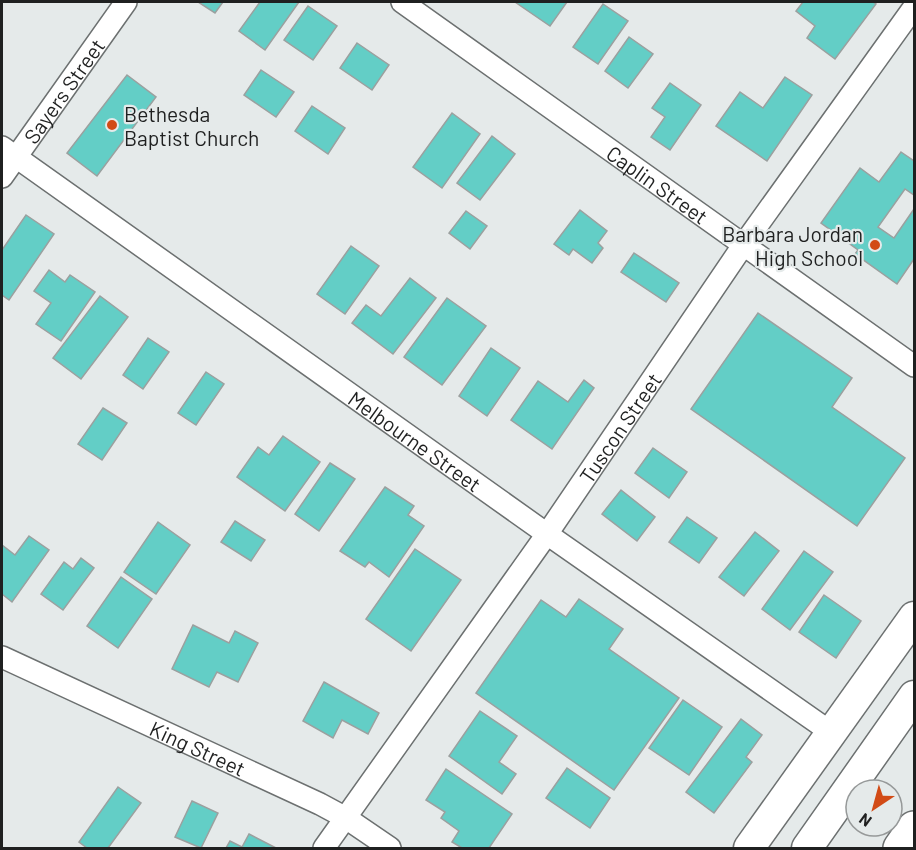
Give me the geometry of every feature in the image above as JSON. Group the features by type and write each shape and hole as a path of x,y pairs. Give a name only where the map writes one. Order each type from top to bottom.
{"highway":[{"path":"900,849 915,828"}],"main road":[{"path":"749,849 915,617"},
{"path":"807,849 915,696"}],"street":[{"name":"Sayers Street","path":"2,177 9,152 126,2"},
{"name":"Caplin Street","path":"402,2 915,366"},
{"name":"Tuscon Street","path":"324,849 547,534 744,244 915,7"},
{"name":"Melbourne Street","path":"9,152 832,733"},
{"name":"King Street","path":"2,657 346,818 390,849"}],"building":[{"path":"198,2 223,2 215,13"},
{"path":"260,2 299,2 265,50 239,31"},
{"path":"515,2 567,2 550,26"},
{"path":"803,2 873,2 876,4 835,59 807,38 815,26 796,11"},
{"path":"603,4 628,21 598,64 573,47"},
{"path":"308,6 337,26 313,60 284,40"},
{"path":"629,37 653,54 628,88 605,71"},
{"path":"357,43 389,65 372,90 340,68"},
{"path":"261,70 294,92 276,117 244,95"},
{"path":"127,75 156,97 97,176 67,153"},
{"path":"785,77 812,95 767,161 716,126 740,92 763,108"},
{"path":"670,83 701,105 670,150 651,137 665,117 652,108"},
{"path":"312,106 345,128 328,154 295,131"},
{"path":"452,113 480,134 442,188 413,167"},
{"path":"492,136 515,154 480,200 457,183"},
{"path":"901,152 914,161 914,195 905,189 878,227 894,238 914,209 914,259 897,284 855,254 858,250 821,223 860,168 879,182"},
{"path":"580,210 607,231 598,243 603,248 592,263 573,249 569,255 554,244"},
{"path":"466,211 487,226 470,249 449,233"},
{"path":"26,215 54,234 9,300 2,295 2,250"},
{"path":"351,246 379,266 345,314 317,294"},
{"path":"634,253 679,283 666,302 621,272"},
{"path":"49,270 65,282 70,275 95,292 61,341 36,324 51,303 34,291"},
{"path":"410,278 436,298 393,354 352,323 366,305 381,316"},
{"path":"100,296 128,317 81,379 53,358"},
{"path":"447,298 486,326 442,385 404,357"},
{"path":"758,313 852,378 832,407 905,458 857,526 691,409"},
{"path":"148,338 169,352 143,389 123,375"},
{"path":"491,348 520,368 487,416 459,396"},
{"path":"206,372 224,384 196,425 178,413"},
{"path":"584,380 594,388 552,449 511,420 538,381 568,402"},
{"path":"103,408 127,423 102,460 78,444"},
{"path":"283,436 320,462 285,511 237,477 258,447 269,455"},
{"path":"653,448 687,472 669,498 635,473"},
{"path":"330,463 355,479 319,531 295,514"},
{"path":"385,487 414,506 408,515 424,526 389,577 369,562 365,567 340,551"},
{"path":"621,490 655,517 637,541 602,514"},
{"path":"687,517 717,538 699,563 669,542"},
{"path":"235,521 265,540 251,561 221,542"},
{"path":"158,522 190,545 156,594 124,572"},
{"path":"755,532 779,551 744,596 719,577"},
{"path":"29,536 49,550 12,602 2,594 2,545 15,555"},
{"path":"415,549 461,580 411,651 366,619"},
{"path":"804,551 833,572 790,630 762,609"},
{"path":"81,558 94,568 63,610 41,594 64,562 73,569"},
{"path":"121,577 152,599 118,648 87,626"},
{"path":"824,595 861,621 836,658 799,632"},
{"path":"579,599 623,629 609,649 679,698 614,790 476,693 541,600 566,617"},
{"path":"193,625 229,643 235,631 258,643 238,682 217,672 209,687 172,669"},
{"path":"324,682 379,713 368,734 342,720 333,738 303,721"},
{"path":"683,700 722,727 689,775 649,748"},
{"path":"480,711 517,736 499,762 516,774 502,794 449,756"},
{"path":"741,719 762,735 746,757 752,762 714,813 686,792"},
{"path":"567,768 610,798 590,828 546,798"},
{"path":"446,769 512,814 489,848 462,848 452,842 459,831 441,818 445,812 426,800"},
{"path":"118,787 141,803 108,848 87,848 79,842"},
{"path":"192,801 218,813 201,848 175,837"},
{"path":"249,834 276,848 226,848 230,841 242,847"}],"place":[{"name":"Bethesda Baptist Church","path":"112,125"},
{"name":"Barbara Jordan High School","path":"875,245"}]}
